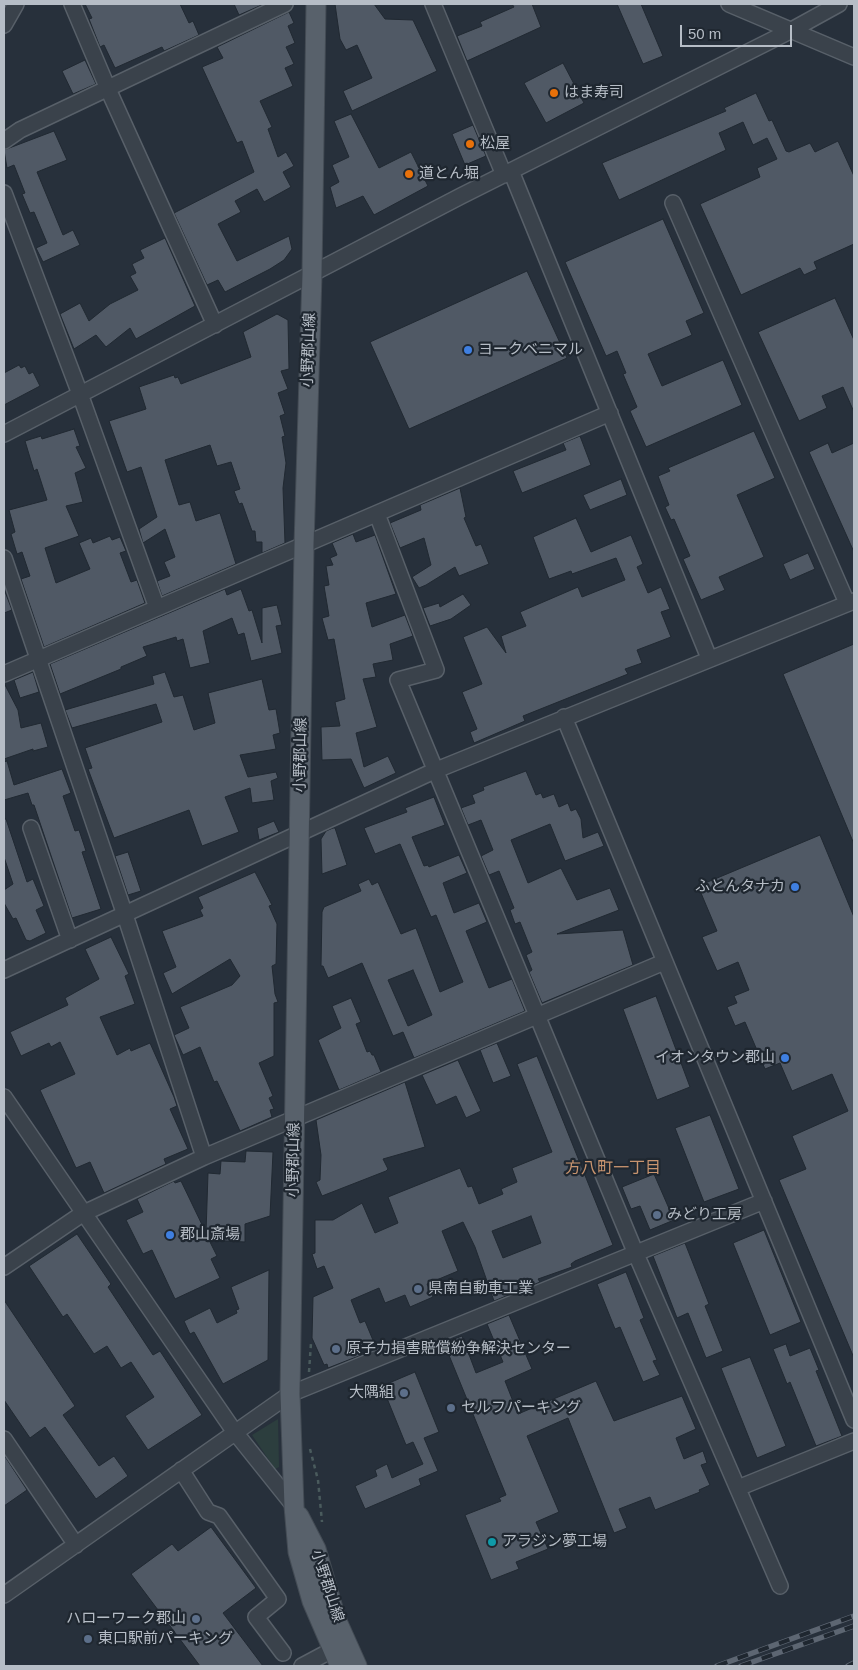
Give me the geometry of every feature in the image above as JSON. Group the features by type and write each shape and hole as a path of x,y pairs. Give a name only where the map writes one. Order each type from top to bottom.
{"main road":[{"name":"小野郡山線","path":"316,4 312,274 304,545 290,1394 294,1506 298,1552 303,1572 336,1658"},
{"name":"小野郡山線","path":"294,1506 316,1548 336,1618 357,1666"}],"street":[{"path":"4,25 16,4"},
{"path":"72,4 108,89 215,325"},
{"path":"4,141 20,130 285,4"},
{"path":"433,4 508,173 610,413 709,658"},
{"path":"729,4 854,57"},
{"path":"4,434 508,173 790,31 839,4"},
{"path":"4,193 80,394 157,608"},
{"path":"4,970 434,771 851,602 673,203"},
{"path":"4,674 610,413"},
{"path":"377,514 423,631 436,670 398,680 434,771 636,1254 780,1586"},
{"path":"4,558 125,915 204,1158"},
{"path":"564,717 854,1420"},
{"path":"31,828 70,940"},
{"path":"4,1267 82,1214 204,1158 664,962"},
{"path":"4,1097 82,1214 234,1431 294,1506"},
{"path":"4,1595 234,1431 290,1394 764,1201"},
{"path":"4,1439 76,1544"},
{"path":"738,1488 854,1441"},
{"path":"181,1470 208,1512 219,1516 278,1599 256,1617 283,1653"},
{"path":"302,1666 336,1658"}],"path":[{"path":"308,1388 310,1343"},
{"path":"309,1447 318,1480 322,1525"}],"shaded area":[{"path":"278,1419 279,1467 275,1469 252,1435"}],"building":[{"path":"85,4 180,4 189,23 193,21 199,35 164,51 162,47 115,68 104,45 100,47 89,19 92,18"},
{"path":"234,4 264,4 239,15"},
{"path":"335,4 374,4 385,19 413,20 437,71 352,111 343,91 372,78 357,45 346,50 340,39"},
{"path":"512,4 532,4 541,27 467,61 457,36 482,26 480,22 514,7"},
{"path":"617,4 641,4 663,56 643,64"},
{"path":"289,12 294,23 288,26 295,43 286,47 294,64 285,68 293,86 260,101 272,127 268,129 278,157 286,152 294,166 283,172 291,187 264,202 257,189 235,201 241,212 218,224 237,261 289,236 292,249 284,260 270,269 225,292 218,280 207,285 174,213 254,172 242,141 237,143 202,67 223,58 217,47"},
{"path":"85,60 96,84 73,94 62,71"},
{"name":"はま寿司","path":"563,63 584,103 546,123 524,83"},
{"path":"756,93 769,121 772,120 786,151 789,152 810,143 815,152 838,141 854,176 854,244 814,262 817,269 804,275 800,268 741,295 700,204 760,177 757,168 777,159 767,138 753,145 743,122 719,133 726,150 619,200 602,163 726,111 724,108"},
{"path":"351,114 379,168 411,152 428,186 374,215 363,196 336,208 330,187 339,182 332,165 349,157 334,121"},
{"name":"松屋","path":"473,125 486,156 465,165 452,134"},
{"path":"54,131 67,160 37,172 63,235 73,230 80,245 43,262 36,248 47,243 34,212 30,213 22,194 25,193 14,165 7,168 4,150"},
{"path":"663,219 704,313 686,321 692,335 648,354 662,386 723,360 742,405 646,447 630,411 637,407 623,374 626,373 617,351 606,356 565,262"},
{"path":"165,238 195,306 136,339 130,328 106,347 96,335 74,349 60,314 80,303 89,321 110,304 138,290 130,276 136,273 132,264 144,258 140,250"},
{"name":"ヨークベニマル","path":"527,271 567,358 409,429 370,342"},
{"path":"835,298 854,340 854,412 843,387 822,396 827,408 799,421 758,332"},
{"path":"277,314 288,320 289,369 281,371 288,389 278,393 285,414 280,416 285,436 282,437 286,463 283,488 285,543 262,553 262,542 256,542 255,531 252,531 242,503 239,504 234,491 240,489 231,462 217,466 210,445 165,460 179,505 190,502 196,521 220,513 236,564 162,596 157,581 170,576 164,562 175,557 165,529 143,543 139,529 157,517 141,467 127,472 109,421 146,409 139,387 174,375 175,378 178,377 181,384 251,357 243,332"},
{"path":"19,365 21,368 25,366 29,374 33,372 40,386 4,405 4,373"},
{"path":"74,429 80,446 76,447 86,468 75,473 83,502 66,506 79,536 45,548 56,583 90,569 79,543 91,538 93,543 110,536 112,540 120,537 126,551 120,553 131,582 137,580 145,603 44,647 21,579 30,576 22,552 17,554 11,534 15,532 9,510 47,500 37,469 34,471 25,441 41,436 42,439"},
{"path":"754,431 775,478 737,495 764,557 719,577 725,590 701,600 683,559 690,556 674,519 671,520 665,507 669,505 658,476 670,471 668,468"},
{"path":"580,436 591,465 522,493 513,471 566,450 563,443"},
{"path":"828,443 832,453 854,443 854,552 809,452"},
{"path":"621,479 627,495 590,510 583,495"},
{"path":"460,488 466,517 464,518 476,546 481,544 489,564 459,576 455,567 419,588 412,577 431,565 424,538 400,548 390,523 421,510 420,505"},
{"path":"576,518 591,552 631,535 643,564 637,567 648,593 661,587 670,609 661,612 671,637 637,650 642,663 625,669 628,674 523,716 525,721 474,743 470,732 477,729 462,692 482,684 463,637 487,627 506,653 501,636 526,626 520,612 578,587 582,597 625,580 616,558 572,574 571,571 549,579 533,537"},
{"path":"353,534 356,542 375,535 396,594 366,603 372,627 405,615 413,636 390,644 393,660 373,664 376,677 363,679 377,727 356,733 364,767 388,756 396,773 364,788 351,759 322,760 321,727 340,726 335,702 345,699 334,639 328,640 322,618 329,616 324,586 329,585 326,566 333,565 330,558 337,555 332,543"},
{"path":"808,553 815,569 790,580 783,564"},
{"path":"4,589 12,610 4,613"},
{"path":"225,589 227,595 241,589 249,611 252,610 262,643 262,608 277,605 282,625 276,626 282,653 251,661 244,633 238,635 232,618 203,631 210,663 190,668 183,639 177,641 176,637 143,647 147,656 121,667 121,669 60,694 50,664"},
{"path":"463,594 471,605 451,619 430,626 423,608 439,603 440,607"},
{"path":"854,644 854,844 783,674"},
{"path":"33,672 39,692 20,698 14,680"},
{"path":"165,672 174,697 183,695 194,730 215,723 208,693 262,679 269,710 276,709 280,733 273,735 276,749 240,755 248,777 276,772 278,778 271,781 274,800 252,803 250,788 225,797 239,832 202,846 189,810 114,838 88,769 92,768 85,748 162,722 156,704 72,728 65,710 154,684 152,676"},
{"path":"4,683 18,710 21,728 41,723 48,747 33,751 33,749 4,759"},
{"path":"7,761 14,785 62,769 71,793 63,796 75,831 79,830 86,851 82,852 101,909 72,918 34,805 32,805 28,793 4,800 4,762"},
{"path":"526,771 536,795 541,793 543,798 554,794 559,807 568,803 571,811 576,809 581,819 583,838 598,832 604,846 565,861 550,824 511,840 528,883 561,868 577,900 610,888 619,910 557,934 623,930 633,965 542,1003 529,972 532,970 526,955 532,952 520,922 515,924 510,910 514,908 499,871 489,875 481,856 493,850 481,820 468,825 461,808 475,803 472,795 484,790 483,787"},
{"path":"434,797 445,825 412,837 424,866 428,865 429,867 459,855 467,873 443,883 454,913 479,903 487,922 466,931 489,988 512,979 525,1011 414,1058 403,1032 393,1036 362,963 328,978 323,966 321,966 322,912 324,907 361,891 358,884 369,879 372,885 378,882 401,934 416,928 440,992 463,982 436,915 431,917 400,844 375,854 364,828 407,812 405,808","holes":["413,970 432,1015 408,1026 388,980"]},
{"path":"4,819 6,819 27,882 33,879 44,906 36,910 46,933 30,941 26,940 16,918 13,919 4,903 4,890 13,884 4,857"},
{"path":"274,821 279,832 259,840 257,828"},
{"path":"335,828 347,865 322,874 321,839 326,831"},
{"path":"820,835 854,917 854,1358 779,1180 806,1169 792,1136 848,1111 832,1074 792,1091 780,1063 765,1069 745,1022 735,1026 727,1007 737,1003 734,996 749,990 738,962 717,971 702,937 717,931 698,886"},
{"path":"128,852 141,891 128,895 115,856"},
{"path":"255,872 272,905 269,906 277,924 276,964 272,966 275,994 278,1002 274,1003 274,1056 259,1063 273,1096 269,1098 274,1109 270,1110 272,1117 240,1131 217,1081 214,1082 200,1047 183,1055 174,1035 189,1028 180,1007 232,985 240,976 230,959 172,994 163,973 176,967 162,931 203,916 200,910 203,908 198,897"},
{"path":"111,937 129,974 125,976 135,1004 100,1017 117,1055 130,1048 131,1051 150,1043 174,1097 177,1106 170,1109 188,1149 164,1159 166,1164 104,1193 90,1162 76,1168 40,1090 75,1074 60,1042 51,1047 49,1043 21,1056 10,1032 68,1005 65,998 99,979 85,949"},
{"path":"656,996 690,1087 657,1100 623,1009"},
{"path":"351,998 361,1022 356,1024 367,1052 370,1051 374,1055 381,1072 339,1090 318,1040 341,1028 332,1006"},
{"path":"497,1043 511,1076 493,1083 480,1050"},
{"path":"537,1056 613,1245 575,1261 571,1264 572,1267 538,1279 540,1282 494,1301 475,1247 463,1222 442,1231 458,1271 427,1284 433,1297 410,1307 405,1295 385,1303 379,1288 351,1300 360,1323 365,1321 375,1345 360,1351 362,1355 328,1368 327,1364 324,1365 312,1338 313,1297 333,1288 324,1266 317,1269 312,1254 315,1253 315,1220 333,1220 362,1203 375,1233 398,1223 388,1197 460,1168 468,1187 472,1186 479,1204 503,1194 501,1189 517,1182 512,1168 552,1152 517,1064","holes":["531,1216 541,1243 503,1258 492,1231"]},
{"path":"458,1060 481,1111 466,1118 456,1096 436,1105 422,1075"},
{"path":"405,1082 425,1147 383,1159 388,1169 386,1171 322,1196 316,1182 320,1180 321,1155 316,1120"},
{"path":"710,1115 739,1189 704,1202 675,1128"},
{"path":"246,1151 273,1152 270,1216 245,1224 245,1242 209,1240 217,1256 211,1259 220,1278 175,1299 152,1250 143,1254 126,1220 143,1212 137,1199 174,1181 175,1183 181,1181 206,1233 208,1173 220,1174 221,1161 245,1162"},
{"path":"654,1174 674,1220 650,1230 640,1206 631,1209 622,1187"},
{"path":"764,1230 801,1322 770,1335 733,1243"},
{"path":"77,1234 111,1284 108,1287 153,1355 160,1351 202,1415 148,1450 125,1416 154,1397 131,1362 121,1368 107,1346 94,1354 67,1314 63,1317 29,1266"},
{"path":"685,1243 709,1304 705,1306 723,1351 706,1358 688,1313 677,1318 653,1256"},
{"path":"269,1270 268,1360 223,1384 194,1332 190,1334 184,1321 210,1308 217,1323 237,1313 236,1310 239,1309 231,1287"},
{"path":"626,1272 644,1318 640,1320 657,1360 653,1361 660,1375 643,1382 620,1327 615,1329 597,1284"},
{"path":"4,1300 75,1406 63,1415 99,1466 114,1456 128,1476 96,1499 45,1427 30,1438 4,1400"},
{"path":"509,1315 532,1369 505,1381 518,1414 596,1381 614,1421 682,1396 696,1429 676,1438 684,1459 703,1451 707,1463 701,1465 710,1485 699,1490 700,1492 655,1510 650,1497 619,1509 627,1528 614,1533 568,1418 527,1436 559,1512 536,1522 548,1549 516,1562 519,1569 491,1580 465,1515 501,1501 499,1498 506,1495 444,1343 462,1336 476,1373 503,1362 487,1324"},
{"path":"786,1344 790,1356 810,1348 819,1370 816,1371 842,1436 816,1446 790,1382 787,1384 773,1349"},
{"path":"750,1357 786,1446 757,1458 721,1368"},
{"path":"415,1372 439,1432 424,1438 438,1471 419,1479 421,1485 365,1509 355,1486 377,1476 375,1470 387,1464 392,1478 423,1464 413,1442 406,1445 382,1386"},
{"path":"4,1455 27,1490 4,1506"},
{"name":"ハローワーク郡山","path":"211,1527 256,1588 223,1613 263,1666 200,1666 131,1574 172,1544 178,1551"}],"railway":[{"path":"717,1666 854,1616"},
{"path":"741,1666 854,1626"},
{"path":"848,1666 854,1663"}],"place":[{"name":"はま寿司","path":"554,93"},
{"name":"松屋","path":"470,144"},
{"name":"道とん堀","path":"409,174"},
{"name":"ヨークベニマル","path":"468,350"},
{"name":"ふとんタナカ","path":"795,887"},
{"name":"イオンタウン郡山","path":"785,1058"},
{"name":"みどり工房","path":"657,1215"},
{"name":"郡山斎場","path":"170,1235"},
{"name":"県南自動車工業","path":"418,1289"},
{"name":"原子力損害賠償紛争解決センター","path":"336,1349"},
{"name":"大隅組","path":"404,1393"},
{"name":"セルフパーキング","path":"451,1408"},
{"name":"アラジン夢工場","path":"492,1542"},
{"name":"ハローワーク郡山","path":"196,1619"},
{"name":"東口駅前パーキング","path":"88,1639"}],"district":[{"name":"方八町一丁目","path":"613,1169"}]}
